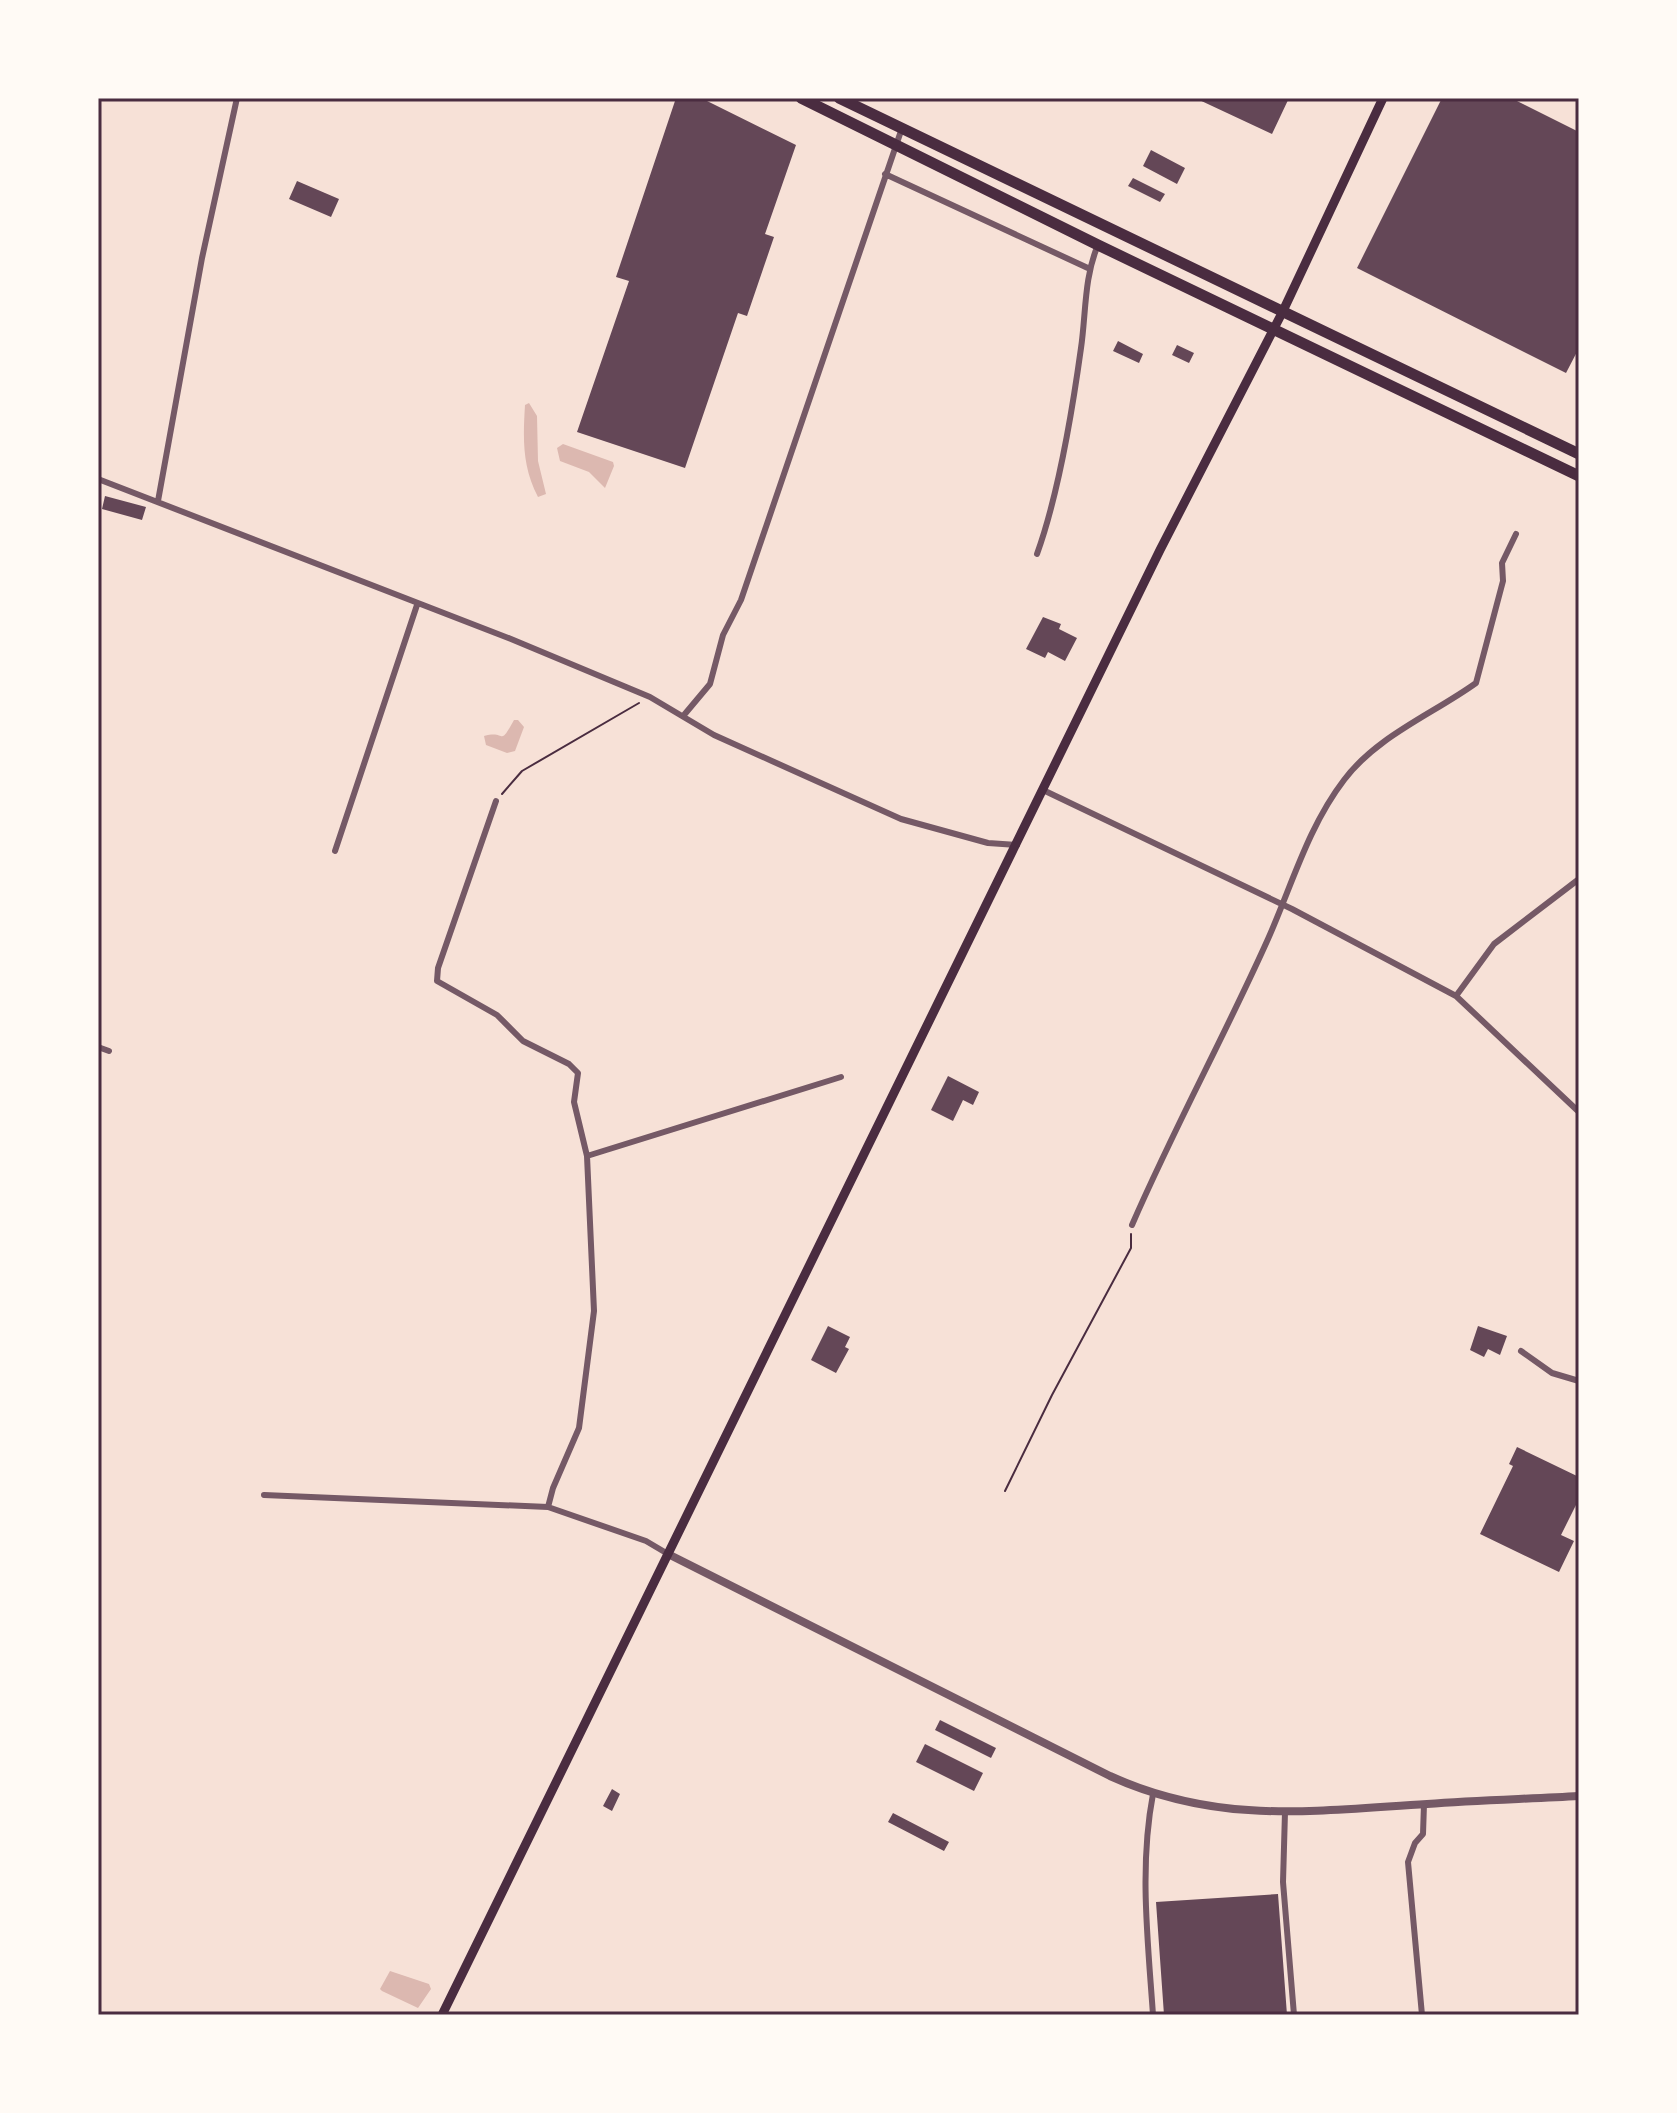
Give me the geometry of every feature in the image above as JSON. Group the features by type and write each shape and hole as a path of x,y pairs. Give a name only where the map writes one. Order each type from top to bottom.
{"highway":[{"path":"801,98 1098,245 1579,476"},
{"path":"839,98 1579,454"}],"main road":[{"path":"442,2015 1160,550 1283,311 1383,98"}],"street":[{"path":"158,501 202,258 237,98"},
{"path":"684,715 710,684 723,635 741,600 902,128"},
{"path":"885,174 1090,269"},
{"path":"1037,554 1052,506 1081,348 1090,269 1098,245"},
{"path":"98,479 511,639 650,697 714,735 901,819 988,843 1017,845"},
{"path":"1132,1225 1156,1169 1269,938 1313,830 1345,778 1385,741 1476,683 1503,581 1502,563 1516,534"},
{"path":"335,851 417,605"},
{"path":"1043,790 1282,904 1456,996 1579,1112"},
{"path":"496,801 438,968 437,981 497,1015 523,1041 569,1064 578,1073 574,1102 587,1156 593,1325 579,1428 548,1507"},
{"path":"1456,996 1494,944 1579,879"},
{"path":"98,1047 109,1051"},
{"path":"587,1156 841,1077"},
{"path":"1521,1351 1552,1373 1579,1381"},
{"path":"264,1495 548,1507 646,1541 1110,1776 1153,1794 1215,1809 1285,1812 1579,1796"},
{"path":"1153,1794 1145,1874 1153,2015"},
{"path":"1422,2015 1408,1862 1415,1843 1423,1834 1424,1804"},
{"path":"1285,1812 1283,1882 1294,2015"}],"path":[{"path":"496,801 522,771 650,697"},
{"path":"1005,1491 1052,1395 1131,1248 1132,1225"}],"shaded area":[{"path":"529,403 537,416 538,461 546,494 538,497 525,452 525,405"},
{"path":"563,444 613,462 605,488 589,472 560,461 557,448"},
{"path":"514,720 524,727 515,751 507,753 486,745 484,736 504,736"},
{"path":"390,1971 429,1984 431,1989 418,2008 380,1989"}],"building":[{"path":"676,98 701,98 796,145 765,234 774,237 747,316 738,313 685,468 577,432 629,281 616,277"},
{"path":"1195,98 1289,98 1272,134"},
{"path":"1442,98 1511,98 1579,132 1579,348 1566,373 1357,268"},
{"path":"1151,150 1185,168 1177,184 1143,166"},
{"path":"1133,178 1165,194 1160,202 1128,186"},
{"path":"297,181 339,199 331,217 289,199"},
{"path":"1118,341 1143,354 1139,363 1113,351"},
{"path":"1177,345 1194,353 1189,363 1172,355"},
{"path":"105,496 146,507 142,520 102,509"},
{"path":"1043,617 1061,624 1059,629 1077,638 1065,661 1048,652 1045,658 1026,649"},
{"path":"948,1076 979,1092 973,1105 963,1100 953,1121 931,1110"},
{"path":"828,1326 850,1337 845,1347 849,1349 836,1373 811,1360"},
{"path":"1478,1326 1507,1336 1500,1355 1488,1349 1484,1357 1470,1350"},
{"path":"1517,1447 1579,1477 1579,1499 1561,1535 1574,1541 1559,1572 1480,1534 1513,1466 1509,1464"},
{"path":"940,1720 996,1748 991,1758 935,1730"},
{"path":"925,1744 983,1773 974,1791 916,1762"},
{"path":"612,1789 620,1794 612,1811 603,1806"},
{"path":"893,1813 949,1842 944,1851 888,1822"},
{"path":"1278,1894 1287,2015 1164,2015 1156,1902"}]}
